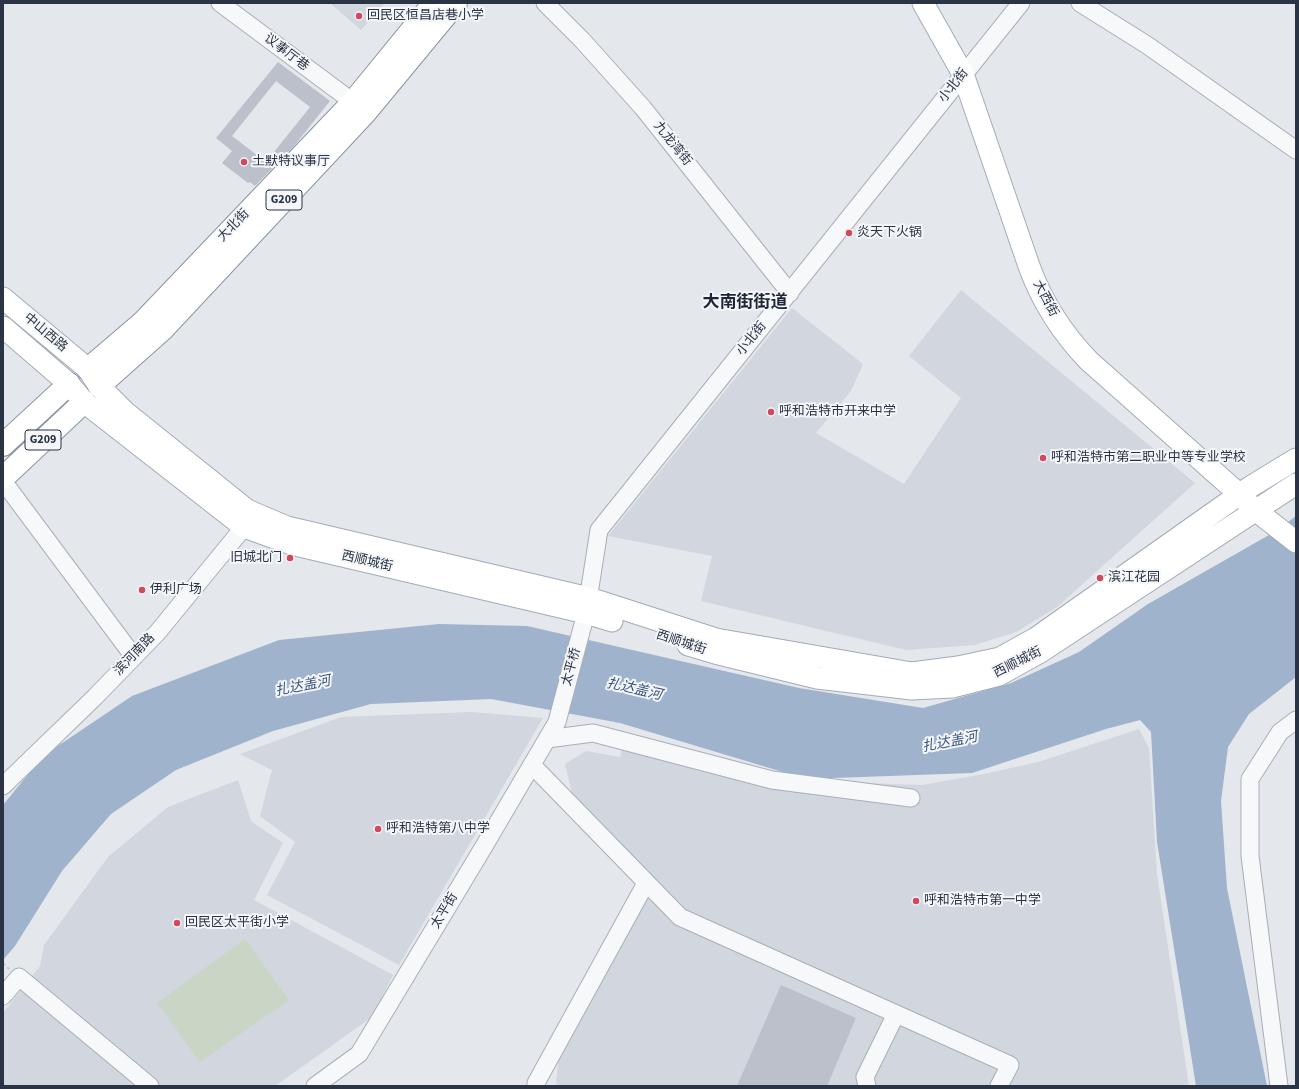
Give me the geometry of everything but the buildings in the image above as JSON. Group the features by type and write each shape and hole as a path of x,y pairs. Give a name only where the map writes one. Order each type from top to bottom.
{"highway":[{"name":"大北街","path":"93,378 143,322 353,102 434,3"},
{"name":"大北街","path":"93,378 163,329 365,114 456,3"},
{"name":"G209","path":"3,445 69,384"},
{"name":"G209","path":"3,479 84,402"}],"main road":[{"name":"大西街","path":"923,3 967,69"},
{"name":"大西街","path":"936,3 967,69 1038,274 1055,305 1086,347 1113,374 1274,515 1296,542"},
{"name":"中山西路","path":"3,298 93,378"},
{"name":"中山西路","path":"3,327 69,384"},
{"name":"大北街","path":"69,384 93,378"},
{"path":"84,402 93,378"},
{"name":"西顺城街","path":"93,378 125,412 245,518"},
{"name":"西顺城街","path":"69,384 84,402 245,518 287,527 716,639 912,673 958,667 1000,658 1036,638 1245,491 1296,459"},
{"name":"西顺城街","path":"588,605 715,653 817,678 912,690 952,687 999,675 1274,515 1296,484"}],"street":[{"name":"议事厅巷","path":"220,3 353,102"},
{"name":"九龙湾街","path":"545,3 582,40 643,108 790,293"},
{"name":"小北街","path":"588,605 599,530 1021,3"},
{"path":"1080,3 1147,45 1296,150"},
{"path":"3,479 134,657"},
{"name":"滨河南路","path":"3,786 95,697 157,633 245,518"},
{"name":"太平桥","path":"557,722 588,605"},
{"path":"1280,1086 1250,856 1250,780 1280,732 1296,720"},
{"name":"太平街","path":"316,1086 359,1054 557,722"},
{"path":"547,739 593,733 772,780 911,798"},
{"path":"532,765 680,917 1010,1065 999,1086"},
{"path":"536,1086 540,1076 646,883"},
{"path":"3,996 19,977 150,1086"},
{"path":"867,1086 865,1077 896,1014"}],"shaded area":[{"name":"回民区恒昌店巷小学","path":"330,3 385,3 361,30"},
{"name":"呼和浩特市第二职业中等专业学校","path":"961,290 1195,483 1057,607 1016,632 975,645 906,650 701,601 712,556 608,536 792,308 863,364 851,391 816,433 904,484 961,398 909,356"},
{"name":"呼和浩特第八中学","path":"471,712 543,718 399,965 267,895 295,842 260,816 272,770 240,754 341,717"},
{"name":"呼和浩特市第一中学","path":"1139,729 1149,748 1157,874 1189,1086 556,1086 560,1041 646,893 573,797 565,764 586,751 620,757 625,735 801,781 922,785 984,774 1038,762"},
{"name":"回民区太平街小学","path":"238,780 251,821 283,843 254,900 393,975 372,1017 275,1086 3,1086 3,1013 40,966 44,945 108,857 168,807"}],"green space":[{"path":"245,939 289,1000 200,1062 157,1003"}],"water":[{"name":"扎达盖河","path":"1296,516 1296,677 1249,714 1228,747 1221,801 1227,888 1267,1086 1196,1086 1157,842 1151,732 1140,720 1106,729 972,773 806,779 620,723 491,699 371,704 273,731 176,770 111,814 62,871 15,946 3,960 3,805 43,756 132,696 279,640 439,624 527,626 799,688 923,708 1011,683 1079,652 1148,604 1276,531"}],"place":[{"name":"回民区恒昌店巷小学","path":"359,16"},
{"name":"土默特议事厅","path":"244,162"},
{"name":"炎天下火锅","path":"849,233"},
{"name":"呼和浩特市开来中学","path":"771,412"},
{"name":"呼和浩特市第二职业中等专业学校","path":"1043,458"},
{"name":"旧城北门","path":"290,558"},
{"name":"滨江花园","path":"1100,578"},
{"name":"伊利广场","path":"142,590"},
{"name":"呼和浩特第八中学","path":"378,829"},
{"name":"呼和浩特市第一中学","path":"916,901"},
{"name":"回民区太平街小学","path":"177,923"}],"district":[{"name":"大南街街道","path":"745,303"}]}
